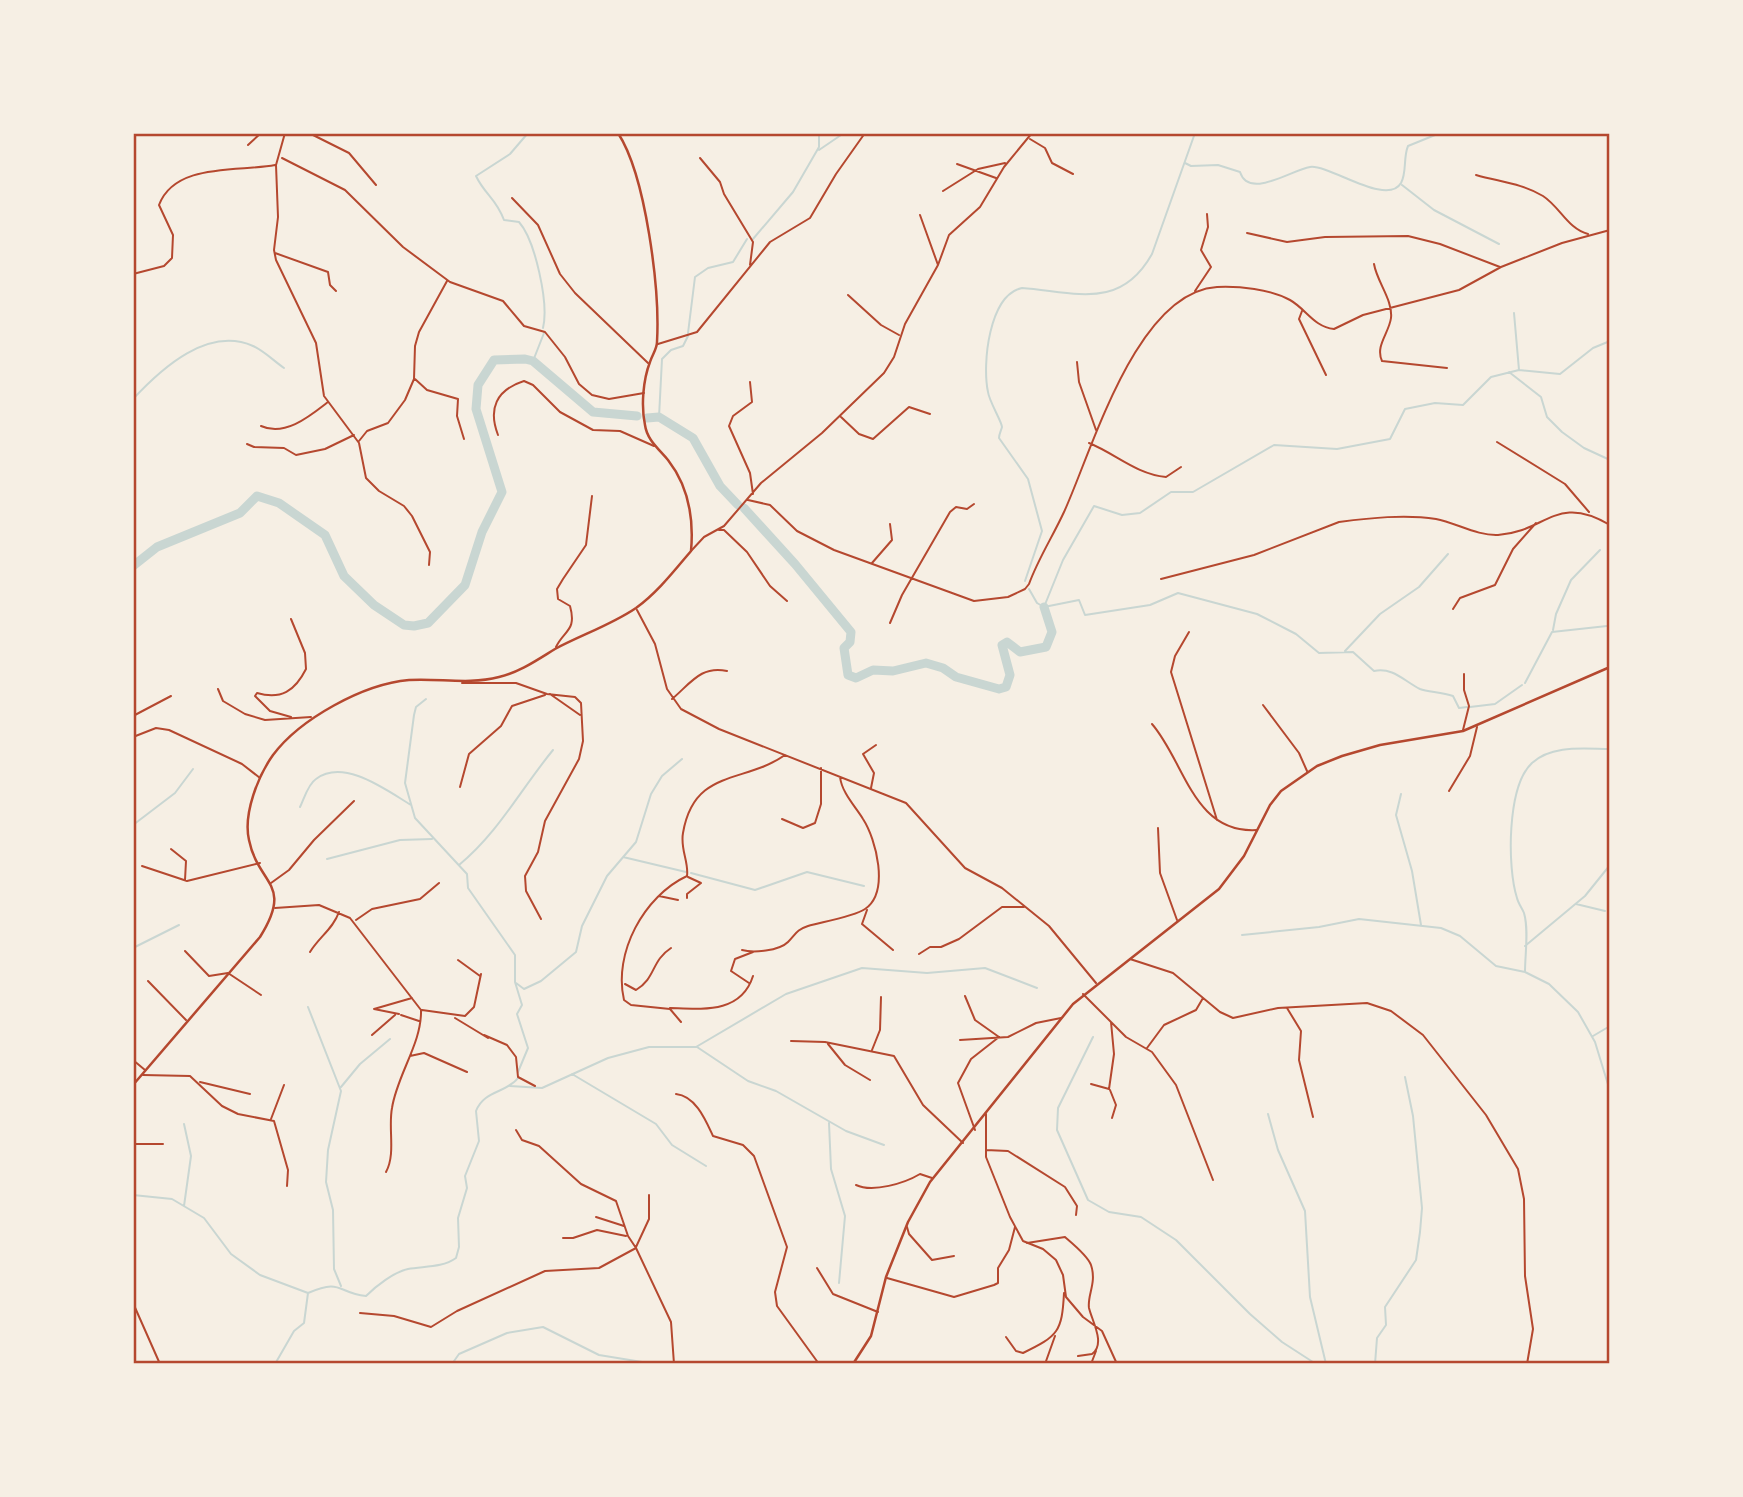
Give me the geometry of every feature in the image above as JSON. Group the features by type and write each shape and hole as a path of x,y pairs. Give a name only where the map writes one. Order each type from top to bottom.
{"street":[{"path":"248,145 261,133"},
{"path":"285,133 281,157 276,165 278,217 275,253 281,258 328,272 330,285 336,291"},
{"path":"309,133 349,153 376,185"},
{"path":"618,133 631,157 652,258 657,344 649,364 644,422 655,446 677,473 688,499 693,528 691,551"},
{"path":"657,344 697,332 716,304 775,237 814,215 836,174 865,133"},
{"path":"463,683 511,674 636,608 691,551 753,495 761,483 840,416 884,373 954,227 980,207 1008,162 1032,133"},
{"path":"1029,138 1045,148 1050,161 1073,174"},
{"path":"281,157 345,190 403,247 448,280 503,301 524,326 545,332 565,357 579,384 592,396 609,399 645,393"},
{"path":"700,158 719,180 724,194 753,242 748,269"},
{"path":"943,191 978,169 1008,162"},
{"path":"957,164 978,169 997,178"},
{"path":"133,274 164,266 172,258 173,234 159,205 177,184 195,175 276,165"},
{"path":"1476,175 1523,185 1545,198 1576,229 1593,234"},
{"path":"512,198 538,225 560,274 575,293 649,364"},
{"path":"1194,293 1211,267 1202,250 1208,227 1207,214"},
{"path":"920,215 938,265"},
{"path":"748,500 766,503 804,536 870,564 981,602 1008,597 1025,589 1064,512 1096,430 1143,339 1176,304 1194,293 1217,287 1271,293 1290,300 1315,321 1334,328 1363,315 1459,290 1501,267 1562,243 1610,230"},
{"path":"1247,233 1287,242 1325,237 1408,236 1501,267"},
{"path":"274,245 276,260 316,343 322,391 359,443 366,478 379,491 407,510 430,552 429,565"},
{"path":"1374,264 1391,309 1391,322 1380,348 1382,361 1447,368"},
{"path":"359,443 363,433 392,419 414,379 416,339 448,280"},
{"path":"848,295 881,325 901,336"},
{"path":"1303,310 1299,319 1326,375"},
{"path":"1077,362 1079,383 1096,430"},
{"path":"414,379 427,390 458,399 457,418 464,439"},
{"path":"498,435 492,417 495,404 512,387 524,381 533,384 560,412 593,430 620,431 655,446"},
{"path":"750,382 752,402 733,416 729,426 751,472 753,495"},
{"path":"261,426 274,429 292,425 328,402"},
{"path":"840,416 859,434 873,439 909,407 930,414"},
{"path":"247,444 254,447 284,448 296,455 324,449 354,435"},
{"path":"1497,442 1566,484 1590,513 1610,525"},
{"path":"1090,443 1113,454 1125,464 1155,475 1166,477 1181,467"},
{"path":"556,649 559,640 571,630 572,614 570,606 558,599 558,589 586,545 592,496"},
{"path":"890,623 912,577 952,509 967,509 974,504"},
{"path":"1161,579 1254,555 1339,522 1376,518 1429,518 1491,535 1503,535 1564,513 1590,513"},
{"path":"1453,609 1460,597 1495,585 1513,549 1537,522"},
{"path":"870,564 891,543 893,534 890,524"},
{"path":"717,530 724,530 734,539 756,562 770,586 787,601"},
{"path":"636,608 655,644 672,699 681,709 708,724 910,805 965,868 1002,888 1049,926 1096,983"},
{"path":"290,717 270,711 256,695 283,695 306,669 305,653 291,619"},
{"path":"1189,632 1175,656 1171,672 1217,820"},
{"path":"853,1364 871,1336 886,1277 906,1226 933,1179 1083,994 1219,889 1244,856 1281,791 1308,772 1366,748 1463,731 1610,667"},
{"path":"672,699 701,673 713,669 727,671"},
{"path":"1463,731 1469,706 1464,690 1464,674"},
{"path":"133,1085 186,1020 260,937 274,908 270,883 252,848 248,831 260,778 286,738 313,718 389,684 419,680 516,683 549,694 575,697 581,703 583,741 579,759 545,821 538,852 526,876 526,891 541,919"},
{"path":"218,688 223,701 245,714 265,720 313,718"},
{"path":"549,694 581,716"},
{"path":"460,787 469,754 501,726 512,706 549,694"},
{"path":"133,716 171,695"},
{"path":"1263,705 1299,752 1308,772"},
{"path":"1152,724 1196,798 1217,820 1236,830 1258,830"},
{"path":"1449,791 1470,756 1478,726"},
{"path":"133,737 156,728 169,730 242,764 260,778"},
{"path":"871,788 874,773 863,754 876,745"},
{"path":"687,876 681,848 682,836 692,806 704,791 724,778 756,769 786,754"},
{"path":"782,819 803,828 815,823 821,804 821,768"},
{"path":"840,775 842,787 869,830 876,852 877,887 862,924 893,950"},
{"path":"270,883 289,870 314,840 354,801"},
{"path":"1158,828 1160,873 1177,920"},
{"path":"171,849 186,861 185,881"},
{"path":"142,866 185,881 260,863"},
{"path":"687,876 657,895 644,911 635,929 625,962 623,998 628,1004 712,1009 739,999 753,976"},
{"path":"687,876 701,883 687,894 687,898"},
{"path":"355,921 372,909 420,899 439,883"},
{"path":"657,895 678,900"},
{"path":"274,908 310,904 339,912 355,921 374,952 421,1010 392,1105 389,1133 391,1159 386,1172"},
{"path":"750,984 732,971 735,959 754,951 780,946 788,942 796,931 862,911 868,905"},
{"path":"919,954 930,947 941,947 959,939 1002,907 1025,908"},
{"path":"310,952 316,941 334,925 339,912"},
{"path":"624,984 631,990 641,988 651,979 653,967 671,948"},
{"path":"742,950 754,951"},
{"path":"185,951 209,976 228,973 261,995"},
{"path":"1129,959 1173,973 1233,1018 1287,1007 1367,1003 1391,1011 1423,1035 1486,1115 1514,1161 1522,1184 1525,1276 1533,1329 1527,1364"},
{"path":"421,1010 462,1017 474,1007 481,976 458,960"},
{"path":"148,981 186,1020"},
{"path":"1083,994 1126,1037 1147,1048 1176,1085 1213,1180"},
{"path":"965,996 975,1020 999,1037"},
{"path":"413,997 374,1009 399,1014 419,1022"},
{"path":"871,1051 880,1030 881,997"},
{"path":"1147,1048 1164,1025 1196,1010 1203,997"},
{"path":"1287,1007 1301,1031 1299,1060 1313,1117"},
{"path":"666,1008 673,1011 681,1022"},
{"path":"372,1035 399,1014"},
{"path":"451,1016 507,1045 517,1057 518,1077 535,1086"},
{"path":"960,1040 1014,1036 1040,1022 1062,1018"},
{"path":"1111,1021 1114,1054 1109,1089 1115,1105 1112,1118"},
{"path":"484,1035 488,1038"},
{"path":"975,1130 958,1083 971,1059 999,1037"},
{"path":"791,1041 828,1043 897,1058 923,1105 963,1143"},
{"path":"828,1043 845,1065 870,1080"},
{"path":"409,1056 424,1053 467,1072"},
{"path":"133,1060 145,1070"},
{"path":"141,1075 190,1076 222,1106 238,1114 271,1119 278,1130 286,1162 287,1186"},
{"path":"199,1082 250,1094"},
{"path":"1091,1084 1109,1089"},
{"path":"271,1119 284,1085"},
{"path":"677,1094 688,1098 706,1121 713,1136 743,1145 754,1156 787,1247 775,1292 778,1307 819,1364"},
{"path":"986,1114 985,1150 1003,1203 1026,1243 1043,1249 1056,1260 1063,1275 1063,1315 1045,1364"},
{"path":"516,1130 523,1140 539,1146 581,1184 616,1201 628,1236 671,1322 674,1364"},
{"path":"133,1144 163,1144"},
{"path":"985,1150 1009,1151 1065,1187 1077,1206 1076,1215"},
{"path":"856,1185 870,1189 910,1181 920,1174 933,1179"},
{"path":"360,1313 394,1316 431,1327 457,1311 540,1273 599,1268 636,1248 649,1219 649,1195"},
{"path":"596,1217 625,1227"},
{"path":"906,1226 909,1234 932,1260 954,1256"},
{"path":"886,1277 954,1297 994,1285 998,1283 998,1268 1009,1250 1015,1227"},
{"path":"563,1238 570,1239 597,1230 628,1236"},
{"path":"1026,1243 1065,1237 1090,1263 1094,1286 1090,1308 1095,1325 1097,1350 1091,1364"},
{"path":"817,1268 833,1294 878,1312"},
{"path":"1064,1292 1083,1317 1102,1331 1117,1364"},
{"path":"133,1303 160,1364"},
{"path":"1006,1337 1016,1351 1023,1353 1055,1335"},
{"path":"1078,1356 1097,1350"}],"waterway":[{"path":"528,133 510,154 476,176 504,220 519,222 525,231 535,257 542,288 543,328"},
{"path":"753,239 793,192 819,147 819,133"},
{"path":"819,150 844,133"},
{"path":"1025,581 1042,531 1028,479 999,438 1002,427 988,392 987,349 995,317 1011,293 1022,288 1095,294 1126,284 1152,254 1195,133"},
{"path":"1185,163 1191,166 1218,165 1240,172 1245,180 1261,184 1302,169 1319,168 1371,188 1394,189 1403,179 1408,146 1440,133"},
{"path":"1402,185 1434,210 1499,244"},
{"path":"688,333 695,277 708,268 733,262 747,239"},
{"path":"1514,313 1519,370"},
{"path":"533,361 544,333"},
{"path":"659,417 662,359 671,350 683,346 688,336"},
{"path":"133,399 172,363 187,353 219,341 236,341 253,346 284,368"},
{"path":"1044,607 1063,560 1094,506 1122,515 1140,513 1171,492 1193,492 1274,445 1337,449 1390,439 1405,409 1435,403 1463,405 1491,377 1519,370 1560,374 1593,348 1610,341"},
{"path":"133,566 157,547 240,513 257,496 279,503 325,535 344,576 374,605 404,625 428,623 465,585 482,532 502,492 476,409 478,385 494,360 533,361 593,412 637,416"},
{"path":"1509,372 1541,397 1547,417 1562,432 1584,448 1610,460"},
{"path":"647,418 659,417 693,438 720,486 738,505"},
{"path":"744,508 851,632 850,642 844,648 848,675 856,678 873,670 893,671 926,663 943,668 956,677 999,689 1006,687 1010,675 1002,645 1007,642 1020,652 1046,647 1052,632 1044,607"},
{"path":"1553,630 1556,614 1571,580 1600,550"},
{"path":"1345,651 1380,614 1419,587 1448,554"},
{"path":"1029,589 1037,603 1044,607 1079,600 1085,615 1150,605 1178,593 1257,614 1296,634 1319,653 1353,652 1374,671 1387,671 1420,689 1453,696 1459,708 1467,707"},
{"path":"1525,683 1552,632 1607,626"},
{"path":"1470,707 1495,704 1522,685"},
{"path":"426,699 416,707 405,783 415,818 467,874 468,888 515,955 515,982 522,1005 517,1014 528,1048 518,1072"},
{"path":"1525,972 1527,934 1524,913 1514,884 1511,848 1511,828 1518,789 1532,763 1549,753 1570,749 1610,749"},
{"path":"459,865 486,839 553,750"},
{"path":"516,983 524,989 541,981 576,952 582,926 607,876 636,842 651,794 662,776 682,759"},
{"path":"133,825 175,793 193,769"},
{"path":"300,807 313,781 327,773 339,772 365,778 411,805"},
{"path":"1401,794 1396,815 1412,871 1421,925"},
{"path":"327,859 400,840 432,839"},
{"path":"623,857 686,872"},
{"path":"1525,946 1585,896 1610,865"},
{"path":"691,873 755,890 807,872 864,886"},
{"path":"1576,904 1605,911"},
{"path":"1242,935 1319,927 1359,919 1441,928 1460,936 1496,966 1525,972 1549,984 1578,1012 1595,1042 1610,1091"},
{"path":"133,948 179,925"},
{"path":"510,1086 542,1088 608,1058 649,1047 696,1047 786,994 862,968 927,973 985,968 1037,988"},
{"path":"308,1007 341,1091 328,1150 326,1182 333,1210 334,1269 341,1286"},
{"path":"1593,1036 1610,1026"},
{"path":"1093,1037 1058,1108 1057,1130 1088,1200 1109,1212 1141,1217 1176,1240 1250,1314 1282,1342 1316,1364"},
{"path":"341,1087 360,1064 390,1039"},
{"path":"697,1047 748,1081 776,1091 846,1131 884,1145"},
{"path":"572,1074 656,1124 672,1145 706,1166"},
{"path":"1375,1364 1377,1338 1386,1325 1385,1307 1416,1260 1420,1232 1422,1208 1413,1116 1405,1077"},
{"path":"275,1364 294,1331 304,1323 308,1293 334,1287 366,1296 403,1271 439,1265 456,1258 459,1247 458,1218 467,1188 465,1176 479,1141 476,1111 484,1099 508,1087 518,1078"},
{"path":"1268,1114 1278,1150 1305,1211 1310,1297 1326,1364"},
{"path":"829,1123 831,1169 845,1216 839,1283"},
{"path":"184,1124 191,1156 184,1206"},
{"path":"133,1195 172,1199 204,1218 231,1254 260,1275 308,1293"},
{"path":"452,1364 459,1354 507,1333 543,1327 599,1355 642,1362"}]}
